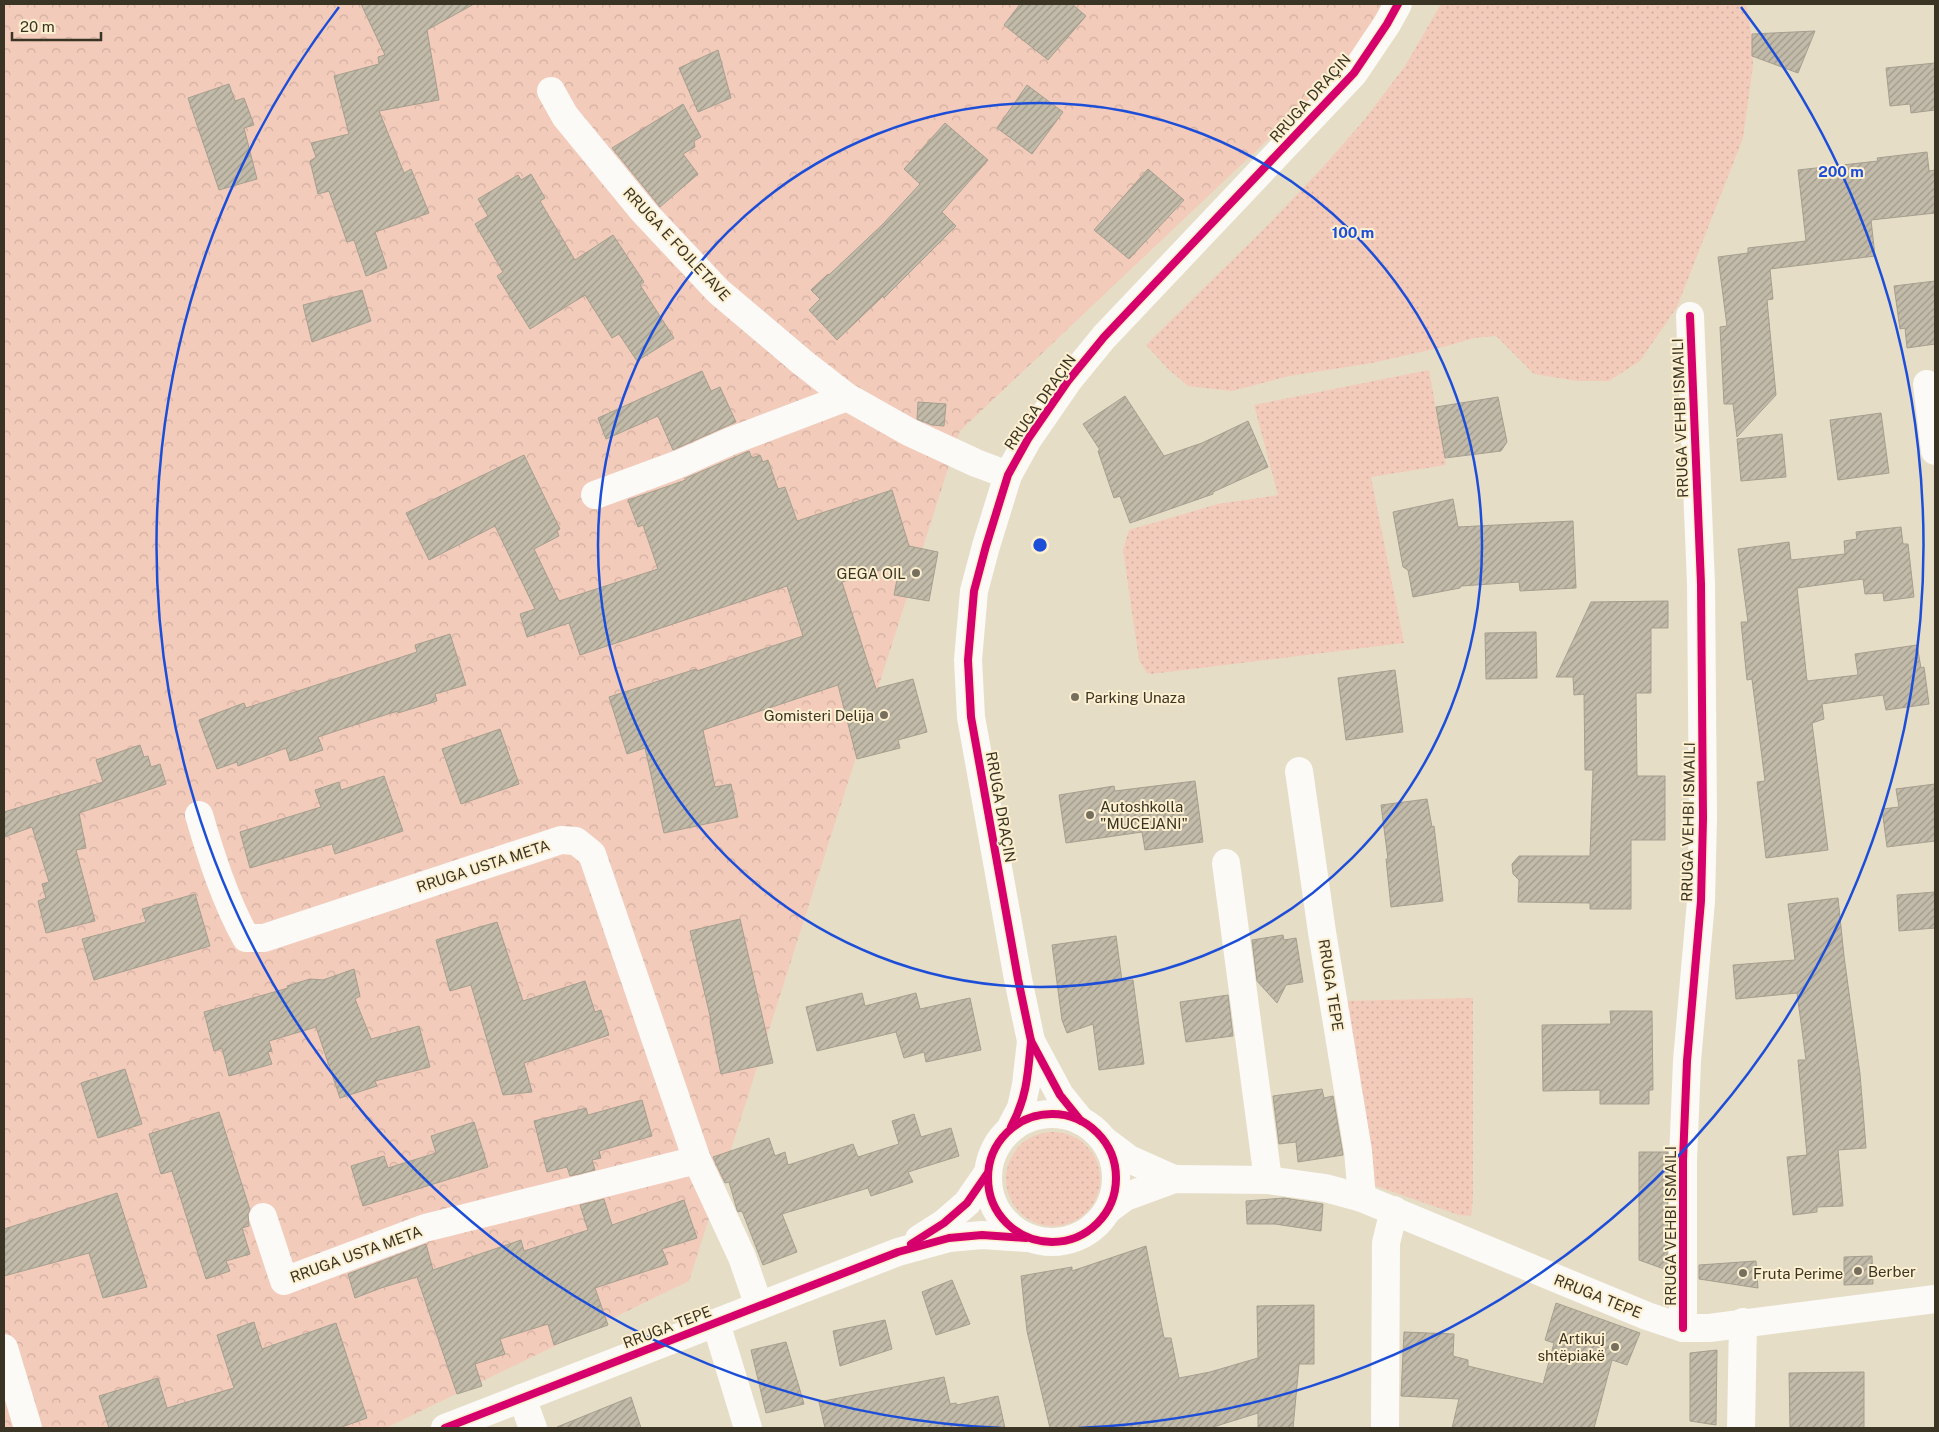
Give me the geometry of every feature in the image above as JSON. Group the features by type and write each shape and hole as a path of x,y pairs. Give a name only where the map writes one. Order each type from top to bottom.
{"street":[{"name":"RRUGA DRAÇIN","path":"1081,1121 1060,1095 1031,1041 1018,980 971,717 969,670 974,591 986,546 1008,475 1033,432 1068,381 1104,337 1354,73 1398,4"},
{"name":"RRUGA E FOJLETAVE","path":"551,91 565,116 637,204 718,291 802,362 847,397 909,432 976,464 1008,475"},
{"name":"RRUGA VEHBI ISMAILI","path":"1683,1328 1683,1160 1687,1061 1702,900 1703,818 1701,584 1690,316"},
{"path":"1927,384 1935,451"},
{"path":"595,495 680,464 731,441 847,397"},
{"name":"RRUGA TEPE","path":"1299,771 1322,932 1358,1151 1362,1198"},
{"name":"RRUGA USTA META","path":"199,815 208,845 238,923 246,938 264,938 561,840 576,841 592,854 697,1160 742,1257 759,1306"},
{"path":"1226,864 1268,1180"},
{"name":"RRUGA DRAÇIN","path":"1010,1129 1021,1108 1026,1085 1031,1041"},
{"name":"RRUGA TEPE","path":"1026,1238 1009,1228 996,1213 989,1194 987,1174 990,1157 998,1142 1010,1129 1026,1119 1045,1114 1064,1114 1081,1121 1094,1129 1105,1141 1129,1159 1174,1180"},
{"name":"RRUGA TEPE","path":"1105,1141 1114,1162 1116,1178 1116,1186 1109,1209"},
{"name":"RRUGA USTA META","path":"263,1217 284,1281 425,1228 697,1160"},
{"name":"RRUGA TEPE","path":"898,1252 944,1223 966,1203 987,1174"},
{"name":"RRUGA TEPE","path":"445,1428 898,1252 957,1237 982,1235 1026,1238 1049,1243 1073,1240 1094,1228 1109,1209 1124,1197 1174,1180 1268,1180 1325,1188 1362,1198 1590,1293 1683,1328 1709,1328 1743,1322 1935,1299"},
{"path":"1384,1428 1386,1243 1394,1210"},
{"path":"1741,1428 1743,1322"},
{"path":"716,1323 748,1428"},
{"path":"4,1348 28,1428"},
{"path":"522,1398 533,1428"}],"green space":[{"path":"4,4 1397,4 1389,25 960,431 689,1281 386,1428 4,1428"},
{"path":"1441,4 1746,4 1752,38 1753,66 1743,138 1677,307 1640,361 1609,381 1577,381 1534,374 1496,336 1474,338 1372,363 1289,376 1232,391 1188,386 1169,370 1146,345 1267,226 1365,119 1405,66"},
{"path":"1429,370 1446,465 1371,477 1404,643 1147,673 1139,660 1123,550 1129,530 1218,504 1278,495 1254,405"},
{"path":"1473,998 1473,1198 1471,1216 1459,1215 1367,1183 1340,1001"},
{"path":"1053,1132 1071,1135 1087,1145 1097,1161 1100,1179 1097,1197 1087,1213 1071,1223 1053,1226 1035,1223 1019,1213 1009,1197 1006,1179 1009,1161 1019,1145 1035,1135"}],"building":[{"path":"361,4 474,4 427,30 439,100 379,111 404,173 411,169 429,213 375,232 387,268 366,276 354,240 347,242 329,191 318,194 310,161 316,157 311,143 349,134 334,76 379,64 378,57 385,55"},
{"path":"1020,4 1072,4 1086,16 1048,60 1004,25"},
{"path":"1815,31 1798,73 1752,56 1752,34"},
{"path":"718,50 731,98 698,112 679,68"},
{"path":"1935,63 1935,110 1911,113 1910,104 1890,106 1886,68"},
{"path":"229,84 235,101 244,98 254,125 244,128 257,179 219,190 188,98"},
{"path":"1027,85 1063,112 1032,154 997,128"},
{"path":"683,104 701,137 694,141 695,147 683,154 698,174 660,207 612,148"},
{"path":"945,123 988,160 942,212 956,226 884,298 883,296 837,340 809,310 820,299 811,290 883,224 920,184 904,169"},
{"path":"1927,152 1929,171 1935,170 1935,213 1871,220 1875,256 1770,269 1773,299 1767,300 1776,395 1737,437 1733,404 1724,404 1720,327 1727,326 1718,257 1748,253 1748,248 1806,241 1798,170 1878,161 1877,158"},
{"path":"1148,169 1184,200 1129,259 1094,230"},
{"path":"531,174 545,198 540,201 575,260 613,235 644,282 640,285 674,338 637,361 619,334 612,338 585,295 530,329 497,276 503,272 475,224 488,216 478,199 518,175 521,180"},
{"path":"1935,281 1935,344 1907,348 1905,328 1900,329 1894,286"},
{"path":"362,290 371,321 312,342 303,305"},
{"path":"702,371 711,391 720,387 736,422 673,450 658,416 606,439 598,418"},
{"path":"1125,396 1164,456 1202,443 1248,421 1268,467 1213,492 1213,494 1130,523 1120,496 1114,498 1098,451 1100,450 1083,424"},
{"path":"1498,397 1507,442 1501,451 1445,458 1436,407"},
{"path":"918,402 946,404 944,426 932,425 917,419"},
{"path":"1881,413 1889,473 1838,480 1830,420"},
{"path":"1782,434 1786,477 1741,481 1737,439"},
{"path":"749,451 752,458 760,455 763,462 768,460 778,489 785,487 797,521 892,490 909,546 938,552 929,601 894,595 900,564 842,582 877,692 878,688 913,679 927,732 898,740 900,748 857,759 838,685 703,730 715,787 731,784 738,817 664,833 645,748 627,754 609,697 696,669 697,671 803,636 787,586 580,655 569,623 527,637 520,614 535,609 495,526 429,560 406,513 524,455 560,529 557,531 559,536 534,549 559,601 658,569 643,525 638,527 628,500 686,480 686,478"},
{"path":"1453,499 1458,527 1573,521 1576,588 1520,591 1519,582 1461,586 1460,588 1413,597 1408,570 1403,567 1393,512"},
{"path":"1901,527 1903,544 1908,544 1914,597 1884,601 1883,593 1865,594 1863,579 1797,588 1807,681 1858,675 1855,654 1917,645 1921,668 1924,667 1929,704 1886,710 1883,695 1822,704 1824,719 1812,723 1828,850 1766,858 1757,782 1765,781 1752,679 1747,680 1741,622 1748,622 1738,549 1789,542 1791,560 1845,554 1844,541 1857,539 1856,532"},
{"path":"1668,601 1668,628 1651,628 1651,693 1636,693 1637,776 1665,776 1665,840 1631,840 1631,909 1590,909 1590,903 1518,902 1519,880 1513,874 1512,864 1519,856 1590,856 1593,770 1585,770 1584,694 1574,695 1573,677 1556,677 1591,602"},
{"path":"1536,632 1537,678 1486,679 1485,633"},
{"path":"450,634 466,685 435,694 437,701 398,713 397,711 318,737 323,750 290,761 286,748 238,766 237,762 217,769 199,720 244,703 246,708 417,652 415,645"},
{"path":"1395,670 1403,732 1346,740 1338,678"},
{"path":"500,729 519,784 461,804 442,749"},
{"path":"140,745 144,757 148,756 151,767 160,764 166,784 79,813 86,848 76,850 95,921 46,933 38,901 46,898 42,884 49,882 32,827 4,837 4,812 103,782 96,760"},
{"path":"384,776 403,831 335,854 332,844 250,868 240,832 321,807 315,790 339,782 341,790"},
{"path":"1195,781 1203,842 1145,850 1142,832 1066,843 1059,795 1114,786 1115,791"},
{"path":"1935,784 1935,841 1887,847 1882,809 1899,807 1896,789"},
{"path":"1427,799 1432,827 1434,826 1443,901 1391,907 1386,859 1388,859 1381,805"},
{"path":"1935,892 1935,928 1899,931 1897,895"},
{"path":"195,894 210,946 94,980 82,939 146,922 142,909"},
{"path":"1838,898 1860,1074 1866,1148 1838,1150 1843,1206 1817,1207 1817,1212 1793,1215 1787,1157 1807,1155 1798,1060 1806,1060 1797,993 1736,999 1733,965 1795,960 1788,904"},
{"path":"740,919 773,1063 721,1074 711,1020 690,931"},
{"path":"497,922 523,1001 585,981 595,1012 601,1010 609,1035 524,1063 532,1092 503,1095 471,985 450,991 436,940"},
{"path":"1283,935 1284,940 1296,938 1303,982 1286,985 1277,1003 1257,981 1252,940"},
{"path":"1116,936 1122,981 1133,980 1144,1064 1099,1070 1093,1024 1067,1033 1062,1020 1052,945"},
{"path":"354,969 360,996 355,999 371,1039 419,1026 430,1067 375,1081 377,1086 340,1098 316,1027 269,1041 272,1051 268,1052 272,1064 229,1076 222,1048 214,1051 204,1012 288,988 287,986 310,979 323,980"},
{"path":"862,993 865,1006 916,993 920,1009 970,998 981,1050 926,1062 924,1052 904,1058 896,1032 817,1051 806,1007"},
{"path":"1228,995 1233,1036 1186,1042 1180,1002"},
{"path":"1610,1011 1652,1011 1653,1090 1649,1090 1649,1104 1600,1104 1600,1090 1543,1091 1542,1025 1611,1024"},
{"path":"125,1069 142,1124 98,1138 81,1083"},
{"path":"1322,1089 1324,1098 1333,1096 1343,1155 1298,1162 1296,1142 1279,1144 1273,1096"},
{"path":"642,1100 652,1136 599,1151 601,1158 592,1160 595,1170 570,1176 567,1167 547,1172 534,1121 586,1108 588,1115"},
{"path":"219,1112 250,1210 248,1214 249,1226 242,1228 250,1254 226,1261 230,1271 206,1279 172,1171 161,1174 149,1134"},
{"path":"914,1114 921,1137 951,1128 959,1156 908,1172 913,1182 871,1196 868,1188 782,1214 797,1252 763,1265 742,1211 738,1212 737,1210 729,1182 725,1183 713,1157 769,1138 775,1156 785,1152 788,1165 853,1144 858,1157 899,1144 892,1121"},
{"path":"474,1122 488,1167 363,1206 351,1166 384,1156 388,1168 436,1153 431,1136"},
{"path":"1639,1152 1668,1152 1667,1270 1639,1260"},
{"path":"117,1193 147,1287 103,1298 89,1253 4,1276 4,1229"},
{"path":"1284,1198 1323,1204 1321,1231 1275,1224 1247,1224 1246,1201"},
{"path":"604,1199 612,1225 684,1200 697,1238 662,1249 668,1264 595,1288 608,1325 554,1345 548,1324 500,1339 505,1354 475,1364 482,1386 457,1394 417,1277 355,1298 348,1274 426,1244 433,1270 521,1240 524,1251 588,1230 580,1205"},
{"path":"1146,1246 1164,1338 1171,1338 1179,1378 1210,1372 1258,1358 1257,1306 1314,1305 1314,1364 1299,1364 1293,1428 1258,1428 1258,1413 1210,1428 1050,1428 1027,1331 1021,1276 1072,1267 1072,1271"},
{"name":"Berber","path":"1872,1256 1873,1284 1844,1285 1844,1257"},
{"path":"1756,1261 1758,1288 1699,1279 1699,1265"},
{"path":"952,1280 970,1324 936,1335 922,1292"},
{"path":"1556,1303 1640,1333 1627,1365 1612,1360 1594,1428 1452,1428 1459,1399 1401,1396 1404,1332 1454,1334 1453,1356 1468,1360 1468,1366 1543,1384 1554,1343 1545,1340"},
{"path":"885,1320 892,1349 840,1366 833,1331"},
{"path":"254,1322 262,1349 336,1323 367,1418 339,1428 109,1428 99,1396 158,1378 167,1408 234,1388 217,1335"},
{"path":"786,1342 804,1404 766,1413 751,1350"},
{"path":"1717,1350 1716,1425 1690,1421 1690,1353"},
{"path":"1864,1372 1864,1428 1790,1428 1789,1373"},
{"path":"944,1377 950,1404 956,1403 957,1405 998,1396 1005,1428 825,1428 819,1402"},
{"path":"631,1397 641,1428 557,1428 557,1427"}],"cycle path":[{"path":"1081,1121 1060,1095 1031,1041 971,717 968,660 974,591 986,546 1008,475 1028,439 1068,381 1104,337 1354,73 1398,4"},
{"path":"1683,1328 1683,1160 1687,1061 1701,901 1703,818 1701,584 1690,316"},
{"path":"1011,1127 1024,1095 1031,1041"},
{"path":"1052,1114 1065,1115 1077,1119 1097,1133 1111,1153 1115,1165 1116,1178 1115,1191 1111,1203 1097,1223 1077,1237 1065,1241 1052,1242 1039,1241 1027,1237 1007,1223 993,1203 989,1191 988,1178 989,1165 993,1153 1007,1133 1027,1119 1039,1115 1052,1114"},
{"path":"911,1244 944,1223 967,1203 987,1174"},
{"path":"445,1428 898,1252 949,1238 982,1235 1026,1238"}],"place":[{"name":"GEGA OIL","path":"916,573"},
{"name":"Parking Unaza","path":"1075,697"},
{"name":"Gomisteri Delija","path":"884,715"},
{"name":"Autoshkolla \"MUCEJANI\"","path":"1090,815"},
{"name":"Berber","path":"1858,1271"},
{"name":"Fruta Perime","path":"1743,1273"},
{"name":"Artikuj shtëpiakë","path":"1615,1347"}]}
